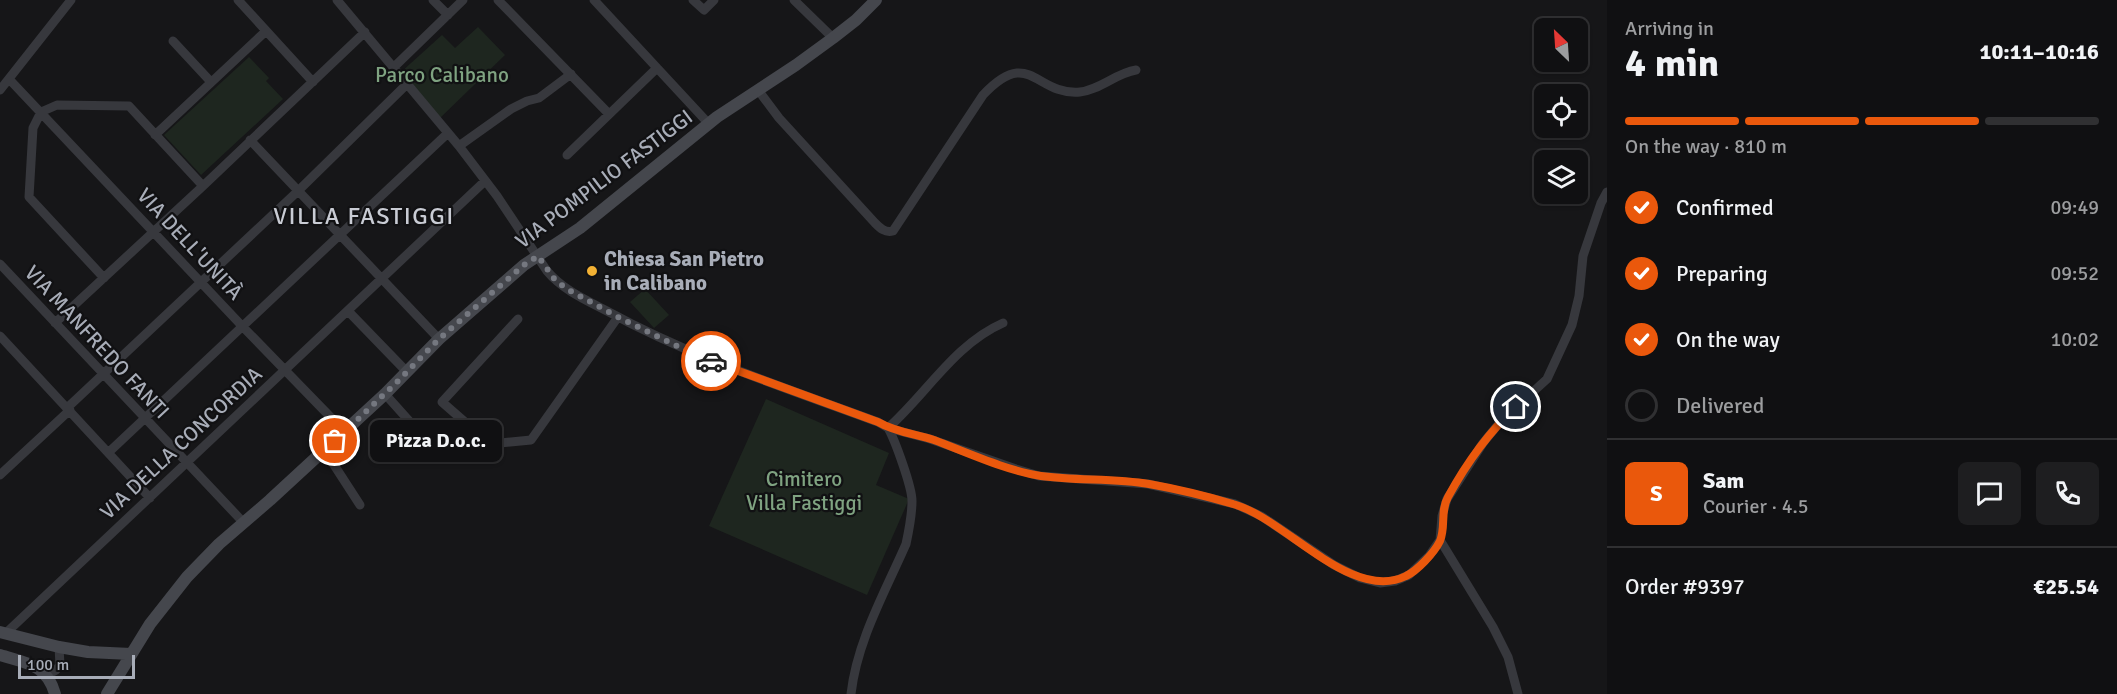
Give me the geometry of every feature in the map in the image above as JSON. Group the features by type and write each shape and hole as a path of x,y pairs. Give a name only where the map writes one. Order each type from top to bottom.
{"street":[{"path":"0,90 70,0"},
{"path":"238,0 313,82"},
{"path":"337,0 459,146 555,280 567,289 695,355 878,422 888,428 930,439 1040,476 1148,484 1235,504 1261,516 1334,565 1360,578 1380,582 1395,581 1408,575 1429,556 1440,540 1442,516 1447,499 1483,443 1501,421 1547,379 1572,325 1580,296 1583,256 1607,192"},
{"path":"433,0 448,15"},
{"path":"393,68 463,0"},
{"path":"498,0 609,114"},
{"path":"693,0 704,10 714,0"},
{"path":"794,0 833,38"},
{"name":"VIA POMPILIO FASTIGGI","path":"107,694 150,624 187,576 243,522 325,451 439,339 524,265 580,228 709,124 833,38 876,0"},
{"path":"600,2 709,124"},
{"path":"155,135 266,31"},
{"path":"55,323 364,32"},
{"path":"173,41 211,82"},
{"path":"567,155 657,68"},
{"path":"758,90 779,118 875,223 881,229 890,232 893,231 983,95 1006,75 1016,73 1026,75 1066,92 1081,92 1098,87 1127,71 1136,70"},
{"path":"459,146 512,109 527,101 540,98 571,74"},
{"name":"VIA DELL'UNITÀ","path":"9,80 345,432"},
{"path":"0,475 102,374 406,85"},
{"path":"104,278 29,197 33,128 41,112 57,105 129,106 203,186"},
{"path":"109,452 448,133"},
{"path":"250,140 439,339"},
{"name":"VIA DELLA CONCORDIA","path":"3,633 150,498 485,181"},
{"name":"VIA MANFREDO FANTI","path":"0,264 243,522"},
{"path":"348,311 407,372"},
{"path":"518,319 441,402 490,444 531,440 618,317"},
{"path":"888,428 969,342 1003,323"},
{"path":"0,336 150,498"},
{"path":"385,394 411,423 445,453"},
{"path":"851,694 857,662 867,633 906,544 909,531 912,499 894,438 888,428"},
{"path":"325,451 360,505"},
{"path":"1440,540 1493,627 1508,657 1518,694"},
{"path":"3,633 88,652 131,654"},
{"path":"47,675 60,665 59,647"},
{"path":"0,656 30,664 47,675 56,694"}],"green space":[{"name":"Parco Calibano","path":"478,27 505,55 440,118 400,73 442,35 455,48"},
{"path":"249,57 269,78 266,81 283,99 201,175 164,135"},
{"path":"645,289 669,315 654,328 630,302"},
{"name":"Cimitero Villa Fastiggi","path":"766,399 889,453 876,485 909,499 867,595 709,526"}],"way so far":[{"path":"335,441 439,339 524,265 538,256 547,271 567,289 618,317 711,361"}],"place":[{"name":"Chiesa San Pietro in Calibano","path":"592,271"},
{"name":"Pizza D.o.c.","path":"335,441"}],"district":[{"name":"VILLA FASTIGGI","path":"364,216"}],"route":[{"path":"711,361 878,422 888,428 930,439 1040,476 1148,484 1235,504 1261,516 1334,565 1360,578 1380,582 1395,581 1408,575 1429,556 1440,540 1442,516 1447,499 1483,443 1516,407"}]}
